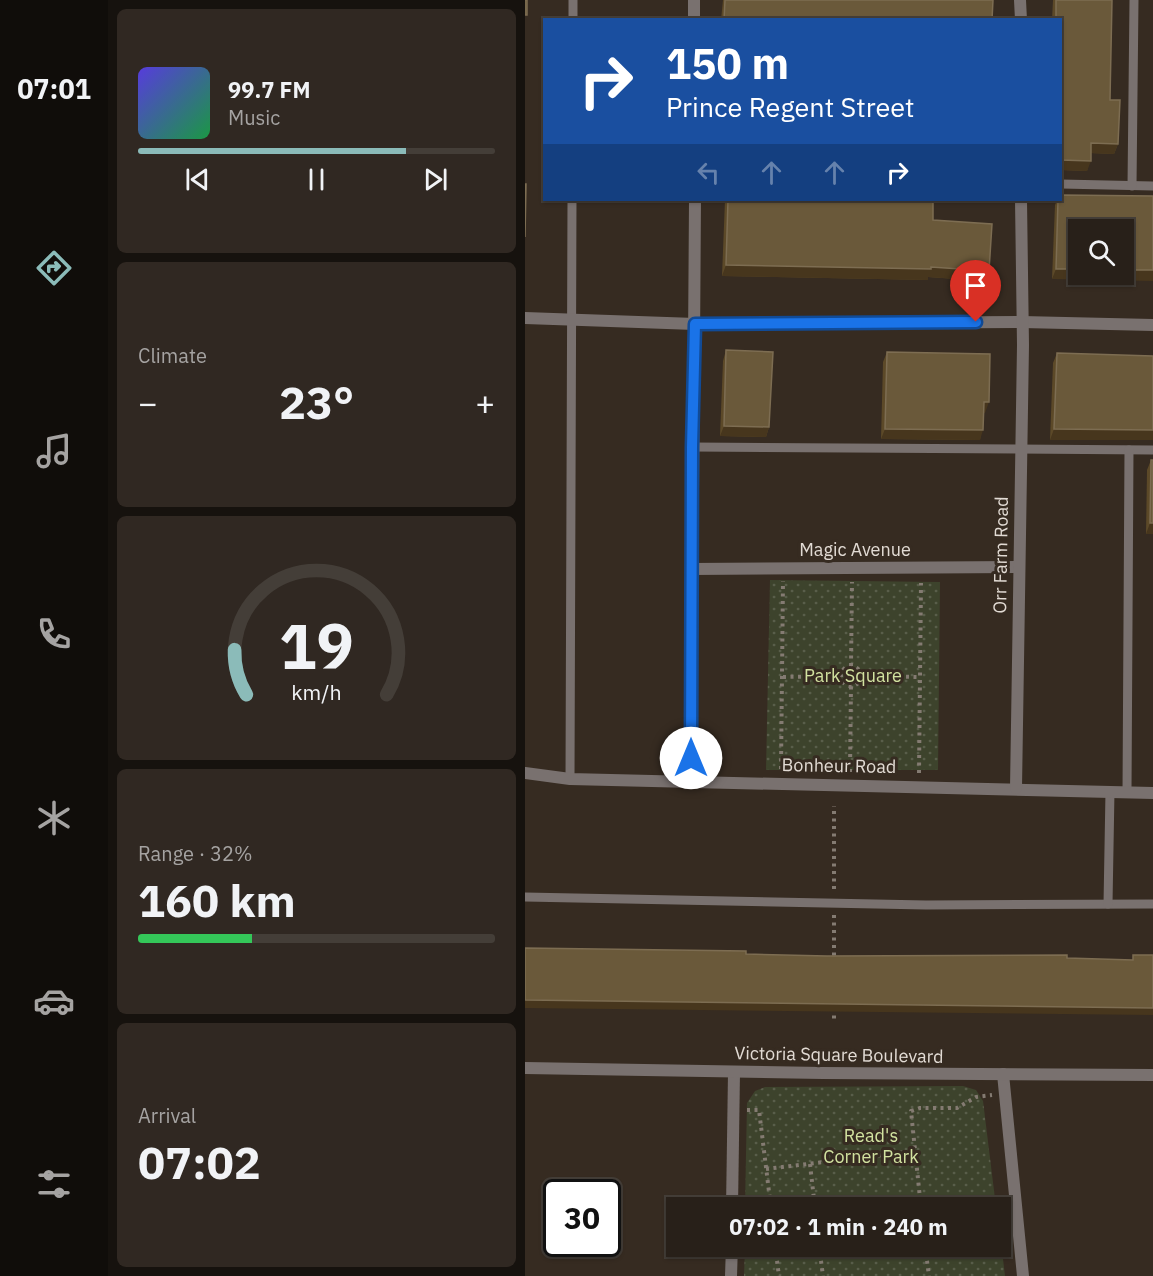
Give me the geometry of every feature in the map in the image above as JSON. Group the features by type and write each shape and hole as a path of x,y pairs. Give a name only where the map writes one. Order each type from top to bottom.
{"street":[{"path":"694,0 695,18"},
{"path":"1020,0 1021,18"},
{"path":"691,781 695,201"},
{"name":"Orr Farm Road","path":"1016,788 1023,322 1021,201"},
{"path":"525,318 695,324 1023,322 1153,325"},
{"name":"Magic Avenue","path":"691,569 1019,567"},
{"name":"Bonheur Road","path":"525,773 570,779 1153,792"},
{"name":"Victoria Square Boulevard","path":"525,1068 1153,1075"},
{"path":"732,1197 734,1072"},
{"path":"1003,1074 1023,1276"},
{"path":"731,1276 732,1257"}],"lane":[{"path":"573,0 573,18"},
{"path":"1132,186 1134,0"},
{"path":"1062,184 1153,186"},
{"path":"570,779 572,201"},
{"path":"692,447 1021,451 1153,450"},
{"path":"1127,792 1129,450"},
{"path":"1108,903 1110,791"},
{"path":"525,897 926,905 1153,904"}],"path":[{"path":"781,783 783,568"},
{"path":"851,666 852,568"},
{"path":"919,786 921,568"},
{"path":"851,666 859,669 861,676 859,683 851,686 845,683 841,676 844,669 851,666"},
{"path":"783,677 841,676"},
{"path":"861,676 919,677"},
{"path":"850,785 851,686"},
{"path":"920,1197 911,1116 913,1109 957,1108 976,1097 1005,1094"},
{"path":"734,1110 759,1110 770,1197"},
{"path":"766,1169 915,1151"},
{"path":"810,1164 814,1197"},
{"path":"776,1257 779,1276"},
{"path":"820,1257 823,1276"},
{"path":"926,1257 929,1276"}],"green space":[{"name":"Park Square","path":"770,580 940,582 938,770 766,770"},
{"name":"Read's Corner Park","path":"963,1086 976,1090 983,1101 995,1197 745,1197 747,1103 755,1091 765,1087"},
{"path":"745,1257 1003,1257 1005,1276 744,1276"}],"building":[{"path":"525,0 527,0 527,15 525,15"},
{"path":"725,0 993,0 992,18 724,18"},
{"path":"1056,0 1112,0 1110,100 1120,100 1118,144 1091,143 1091,161 1062,160 1062,18 1056,18"},
{"path":"525,184 526,184 525,237"},
{"path":"1062,195 1153,196 1153,270 1134,270 1134,219 1068,219 1068,269 1056,269 1058,201 1062,201"},
{"path":"728,201 933,201 933,220 992,224 989,271 931,267 931,269 726,265"},
{"path":"726,350 773,352 769,427 724,426"},
{"path":"887,352 990,354 989,402 984,402 983,430 885,429"},
{"path":"1057,353 1153,356 1153,430 1054,429"},
{"path":"1151,460 1153,460 1153,523 1150,523"},
{"path":"525,948 746,951 746,954 827,956 1067,955 1067,958 1133,960 1133,955 1153,955 1153,1008 525,1000"}],"route":[{"path":"691,758 692,447 695,324 976,322"}]}
